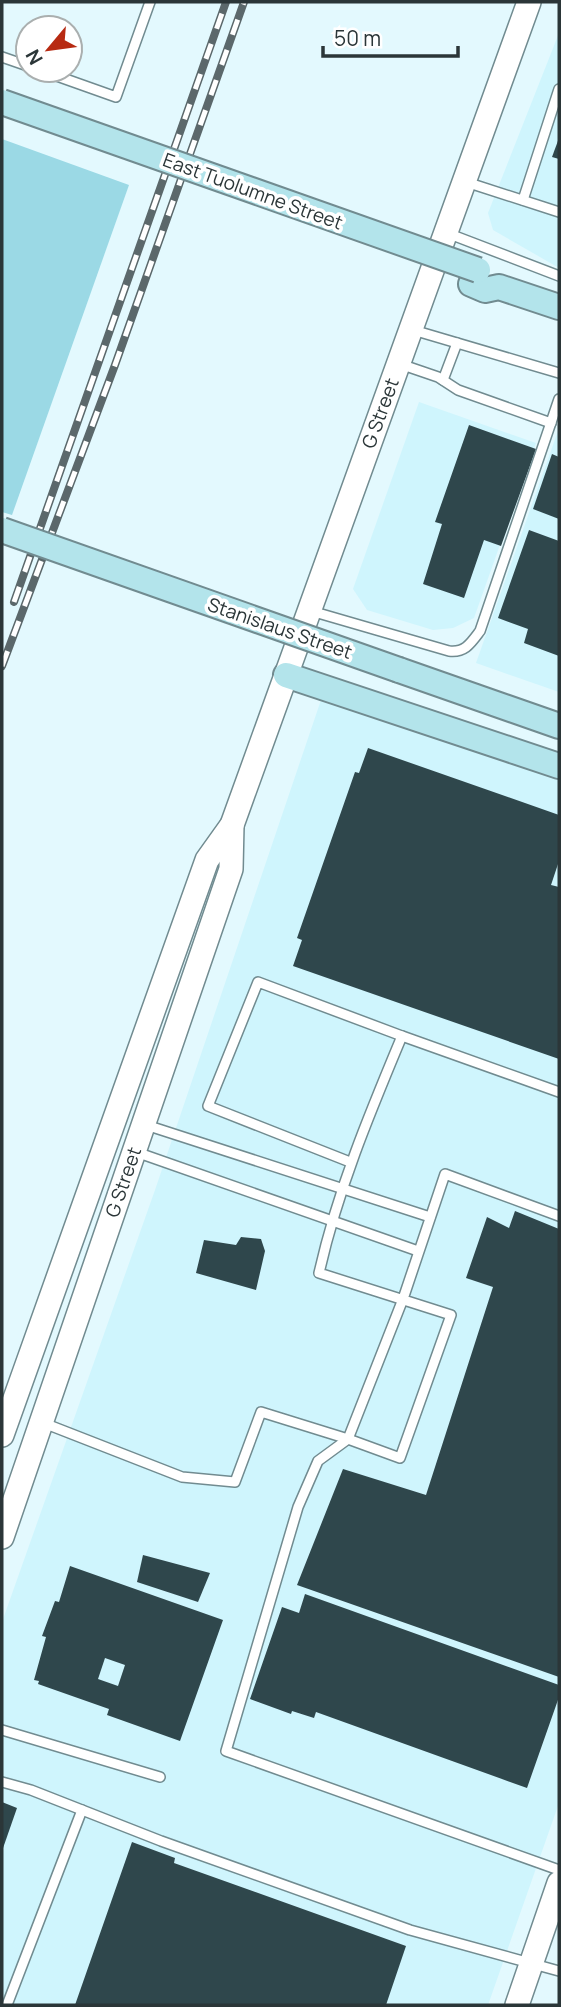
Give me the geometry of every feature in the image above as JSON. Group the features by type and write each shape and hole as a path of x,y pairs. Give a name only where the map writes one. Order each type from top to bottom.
{"main road":[{"name":"East Tuolumne Street","path":"2,102 474,277"},
{"name":"East Tuolumne Street","path":"2,118 474,277 492,276 499,287 559,307"},
{"name":"Stanislaus Street","path":"2,530 559,726"},
{"path":"286,675 559,766"}],"street":[{"name":"G Street","path":"2,1435 207,860 232,825 529,2"},
{"name":"G Street","path":"2,1537 231,869 232,825"},
{"path":"517,2005 531,1963 548,1926 559,1883"}],"lane":[{"path":"80,84 116,97 150,2"},
{"path":"523,200 559,89"},
{"path":"464,181 559,212"},
{"path":"445,233 559,276"},
{"path":"411,329 559,373"},
{"path":"443,380 457,342"},
{"path":"398,363 443,380 457,390 551,423"},
{"path":"309,611 449,651 459,652 470,646 480,631 559,399"},
{"path":"350,1162 208,1106 258,982 559,1092"},
{"path":"41,1422 182,1477 235,1482 261,1412 400,1458 451,1315 319,1273 331,1222 350,1162 402,1036"},
{"path":"143,1124 430,1217"},
{"path":"134,1151 418,1251"},
{"path":"559,1216 445,1174 403,1299 348,1439 318,1461 298,1507 226,1751 559,1870"},
{"path":"2,1730 160,1777"},
{"path":"2,1783 31,1790 173,1846 410,1930 559,1971"},
{"path":"7,2005 82,1810"}],"shaded area":[{"path":"559,33 559,268 493,230 488,213"},
{"path":"2,139 129,185 12,515 2,512"},
{"path":"419,402 536,443 474,618 453,628 433,630 367,610 353,589"},
{"path":"559,428 559,692 476,663"},
{"path":"322,697 559,776 559,1803 488,2005 2,2005 2,1622 155,1190"}],"building":[{"path":"559,138 559,159 552,157"},
{"path":"469,425 536,449 501,546 484,540 464,598 423,584 442,524 435,522"},
{"path":"552,454 559,457 559,519 533,509"},
{"path":"529,530 559,541 559,656 524,643 528,629 498,618"},
{"path":"368,748 559,815 559,861 551,885 559,887 559,1059 293,966 302,940 297,938 355,772 359,773"},
{"path":"515,1211 559,1229 559,1677 297,1585 343,1469 426,1495 493,1287 466,1278 487,1217 509,1228"},
{"path":"241,1237 261,1239 265,1251 256,1290 196,1273 204,1240 236,1245"},
{"path":"143,1555 210,1573 198,1602 137,1582"},
{"path":"70,1566 223,1620 180,1741 107,1715 109,1709 38,1684 39,1681 34,1680 46,1637 42,1636 55,1601 59,1602","holes":["105,1658 125,1665 118,1686 98,1679"]},
{"path":"305,1594 559,1685 559,1697 527,1788 316,1712 314,1718 292,1711 291,1714 250,1699 282,1607 299,1613"},
{"path":"2,1802 17,1808 2,1851"},
{"path":"132,1842 175,1858 174,1863 406,1946 386,2005 75,2005"}],"railway":[{"path":"14,602 226,2"},
{"path":"2,666 115,365 244,2"}]}
